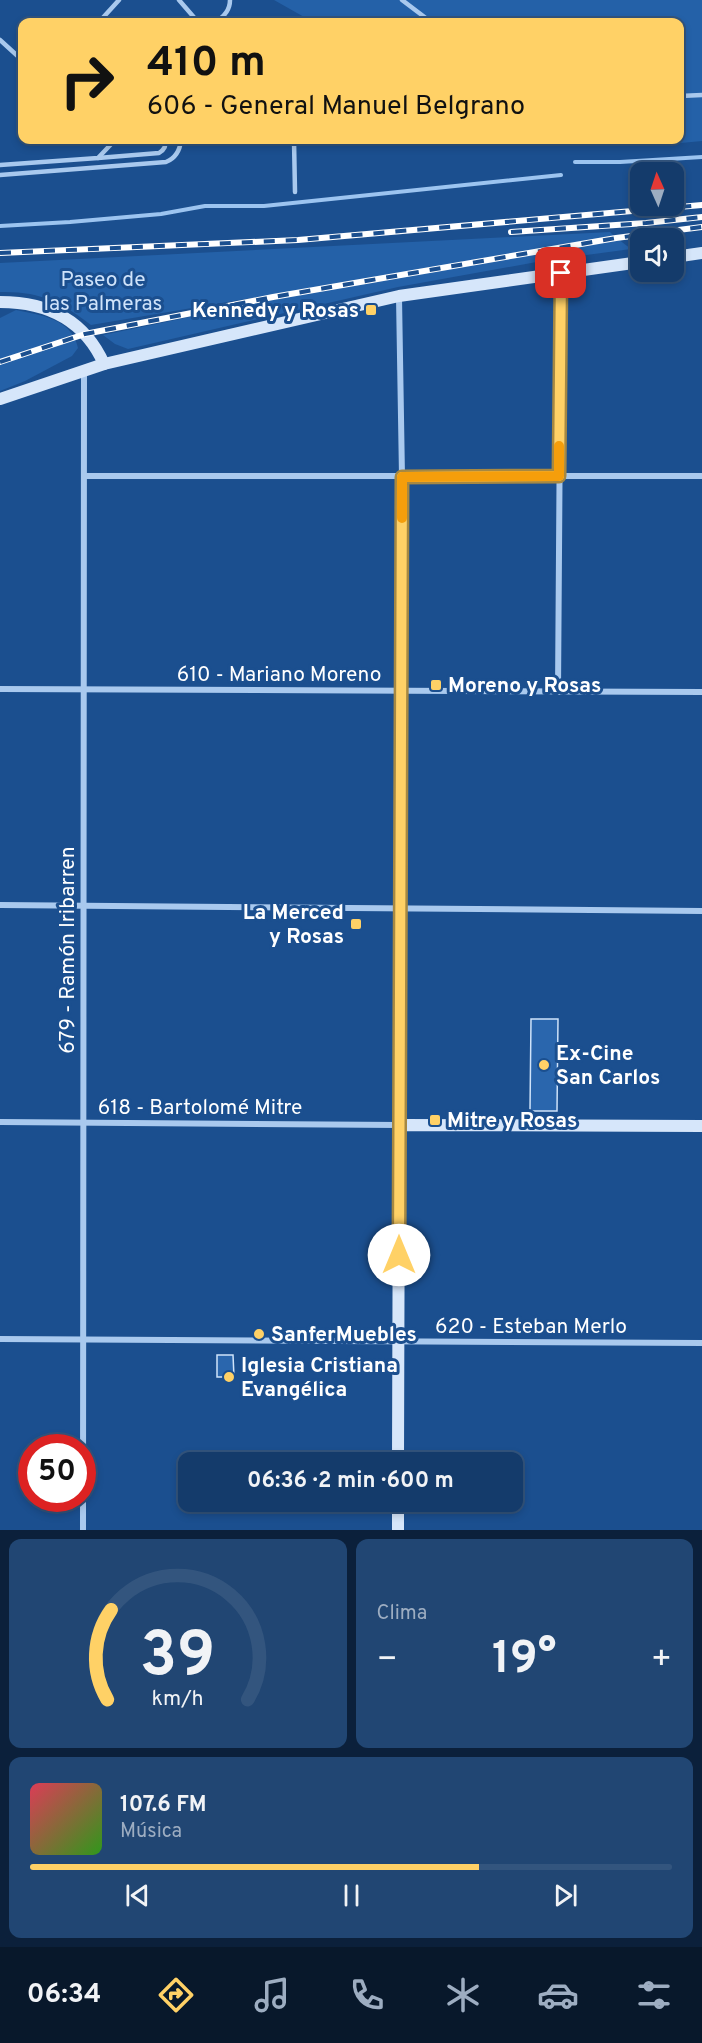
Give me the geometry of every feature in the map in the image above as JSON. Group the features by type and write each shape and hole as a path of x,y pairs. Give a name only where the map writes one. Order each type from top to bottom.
{"street":[{"path":"684,256 702,253"},
{"path":"0,399 104,364 399,296 630,263"},
{"path":"558,692 561,273"},
{"path":"398,1452 402,477 399,296"},
{"path":"0,302 18,302 49,309 75,325 96,346 104,364"},
{"path":"0,310 18,302"},
{"name":"679 - Ramón Iribarren","path":"83,1530 84,370"},
{"path":"85,476 702,476"},
{"name":"610 - Mariano Moreno","path":"0,689 702,692"},
{"path":"0,905 702,911"},
{"name":"618 - Bartolomé Mitre","path":"0,1122 399,1125"},
{"path":"399,1125 702,1126"},
{"name":"620 - Esteban Merlo","path":"0,1339 702,1343"},
{"path":"398,1512 398,1530"}],"lane":[{"path":"103,18 119,0"},
{"path":"179,0 195,18"},
{"path":"224,18 230,7 230,0"},
{"path":"402,0 426,18"},
{"path":"0,40 18,56"},
{"path":"684,96 702,95"},
{"path":"98,158 111,144"},
{"path":"0,165 159,153 164,150 166,144"},
{"path":"0,175 166,162 175,156 180,144"},
{"path":"294,144 295,192"}],"green space":[{"path":"274,0 702,0 702,141 684,143 684,18 306,18"},
{"path":"536,144 670,144 649,146 541,146"},
{"name":"Paseo de las Palmeras","path":"610,232 615,237 91,325 60,304 38,296 0,292 0,263"},
{"name":"Paseo de las Palmeras","path":"618,239 630,248 542,261 398,287 128,349 115,344 103,335 349,284"},
{"path":"16,310 54,320 75,338 78,348 72,356 25,381 0,391 0,318"}],"building":[{"name":"Ex-Cine San Carlos","path":"531,1019 558,1019 557,1111 530,1111"},
{"name":"Iglesia Cristiana Evangélica","path":"217,1355 233,1355 234,1377 217,1377"}],"waterway":[{"path":"575,162 702,157"},
{"path":"0,226 161,214 205,206 264,206 561,175"}],"railway":[{"path":"0,253 298,240 702,205"},
{"path":"511,232 702,217"},
{"path":"0,362 85,334 273,297 616,238 702,227"}],"slow traffic":[{"path":"402,518 402,477 559,476 559,446"}],"place":[{"name":"Kennedy y Rosas","path":"371,310"},
{"name":"Moreno y Rosas","path":"436,685"},
{"name":"La Merced y Rosas","path":"356,924"},
{"name":"Ex-Cine San Carlos","path":"544,1065"},
{"name":"Mitre y Rosas","path":"435,1120"},
{"name":"SanferMuebles","path":"259,1334"},
{"name":"Iglesia Cristiana Evangélica","path":"229,1377"}],"route":[{"path":"399,1255 402,477 559,476 561,273"}]}
